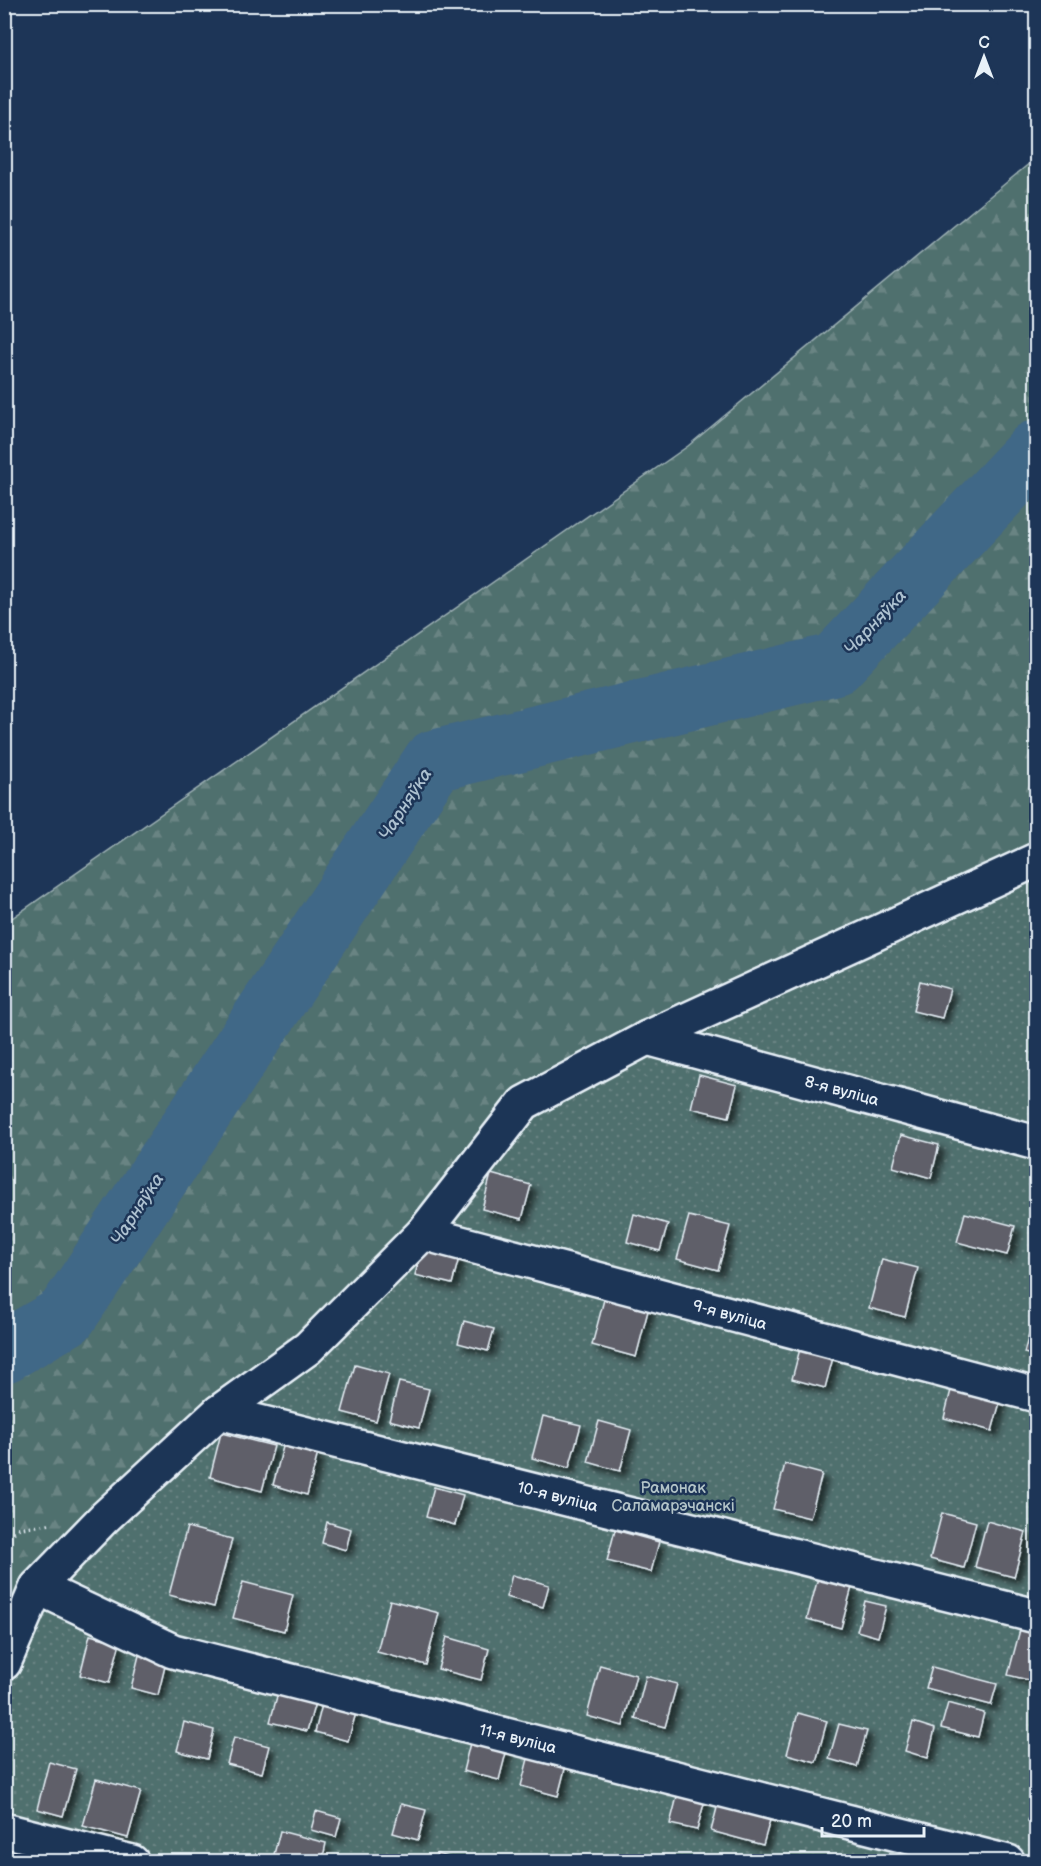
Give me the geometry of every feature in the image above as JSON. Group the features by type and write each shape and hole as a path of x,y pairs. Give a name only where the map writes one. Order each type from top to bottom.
{"street":[{"path":"4,1663 37,1587 105,1518 219,1412 308,1348 423,1233 524,1103 646,1038 1036,860"},
{"path":"999,878 1036,888"},
{"name":"8-я вуліца","path":"646,1038 1036,1143"},
{"name":"9-я вуліца","path":"423,1233 1036,1395"},
{"name":"10-я вуліца","path":"219,1412 1036,1616"},
{"name":"11-я вуліца","path":"37,1587 173,1651 1008,1862"},
{"path":"4,1830 132,1862"}],"green space":[{"path":"1036,158 1036,860 5,1663 5,923 688,446"},
{"name":"Рамонак Саламарэчанскі","path":"1036,860 1036,1861 5,1862 5,1663 37,1587 308,1348 524,1103"}],"building":[{"path":"920,981 950,989 942,1018 913,1011"},
{"path":"699,1075 737,1085 729,1117 691,1108"},
{"path":"901,1135 939,1145 931,1178 893,1167"},
{"path":"491,1174 531,1185 522,1219 482,1209"},
{"path":"965,1213 1015,1226 1007,1255 957,1242"},
{"path":"634,1214 668,1224 660,1251 627,1242"},
{"path":"689,1216 730,1226 718,1270 677,1259"},
{"path":"423,1245 460,1254 452,1284 415,1275"},
{"path":"882,1259 918,1268 905,1317 869,1308"},
{"path":"606,1292 650,1303 636,1357 592,1345"},
{"path":"1036,1309 1036,1356 1024,1353"},
{"path":"464,1321 494,1329 488,1351 458,1343"},
{"path":"801,1345 834,1354 825,1388 792,1379"},
{"path":"355,1365 389,1374 376,1421 342,1412"},
{"path":"399,1382 429,1389 419,1428 389,1420"},
{"path":"953,1382 1002,1395 992,1431 944,1418"},
{"path":"543,1416 581,1425 569,1468 532,1458"},
{"path":"599,1421 631,1430 620,1471 588,1462"},
{"path":"221,1433 274,1446 262,1491 210,1477"},
{"path":"284,1443 318,1453 307,1495 273,1485"},
{"path":"785,1464 822,1474 810,1518 773,1509"},
{"path":"434,1487 463,1495 455,1525 426,1517"},
{"path":"942,1513 976,1522 964,1568 930,1559"},
{"path":"987,1521 1026,1532 1014,1577 975,1567"},
{"path":"327,1522 351,1529 346,1550 322,1543"},
{"path":"187,1527 232,1539 214,1607 169,1595"},
{"path":"615,1530 659,1542 651,1572 607,1561"},
{"path":"512,1575 549,1585 543,1607 506,1597"},
{"path":"818,1578 852,1587 841,1628 807,1619"},
{"path":"243,1582 293,1595 284,1631 233,1618"},
{"path":"390,1600 439,1613 426,1665 377,1652"},
{"path":"865,1601 886,1606 878,1637 857,1631"},
{"path":"1021,1626 1036,1631 1036,1682 1008,1675"},
{"path":"90,1635 120,1643 109,1683 80,1675"},
{"path":"447,1637 489,1649 481,1680 438,1669"},
{"path":"141,1647 168,1654 158,1695 131,1688"},
{"path":"600,1665 636,1675 623,1726 587,1716"},
{"path":"932,1667 997,1684 991,1705 926,1688"},
{"path":"646,1676 677,1684 665,1727 635,1719"},
{"path":"279,1689 316,1699 307,1731 270,1722"},
{"path":"324,1697 358,1706 348,1741 315,1732"},
{"path":"948,1703 984,1713 978,1737 941,1728"},
{"path":"798,1713 827,1721 816,1762 787,1754"},
{"path":"184,1722 214,1730 207,1759 177,1751"},
{"path":"913,1722 935,1729 928,1758 905,1751"},
{"path":"839,1724 867,1731 857,1767 829,1759"},
{"path":"472,1735 508,1745 499,1780 463,1771"},
{"path":"234,1737 269,1746 262,1773 227,1764"},
{"path":"530,1751 567,1761 558,1796 521,1786"},
{"path":"49,1762 76,1769 63,1816 37,1809"},
{"path":"96,1779 141,1791 128,1838 83,1826"},
{"path":"680,1785 707,1792 697,1830 670,1824"},
{"path":"1036,1788 1036,1823 1028,1821"},
{"path":"719,1800 772,1813 763,1845 711,1831"},
{"path":"401,1804 426,1810 418,1840 393,1833"},
{"path":"316,1811 341,1818 336,1837 311,1830"},
{"path":"280,1831 326,1843 322,1862 272,1862"},
{"path":"437,1854 467,1862 435,1862"}],"waterway":[{"name":"Чарняўка","path":"4,1352 66,1316 434,761 835,664 1036,451"}]}
